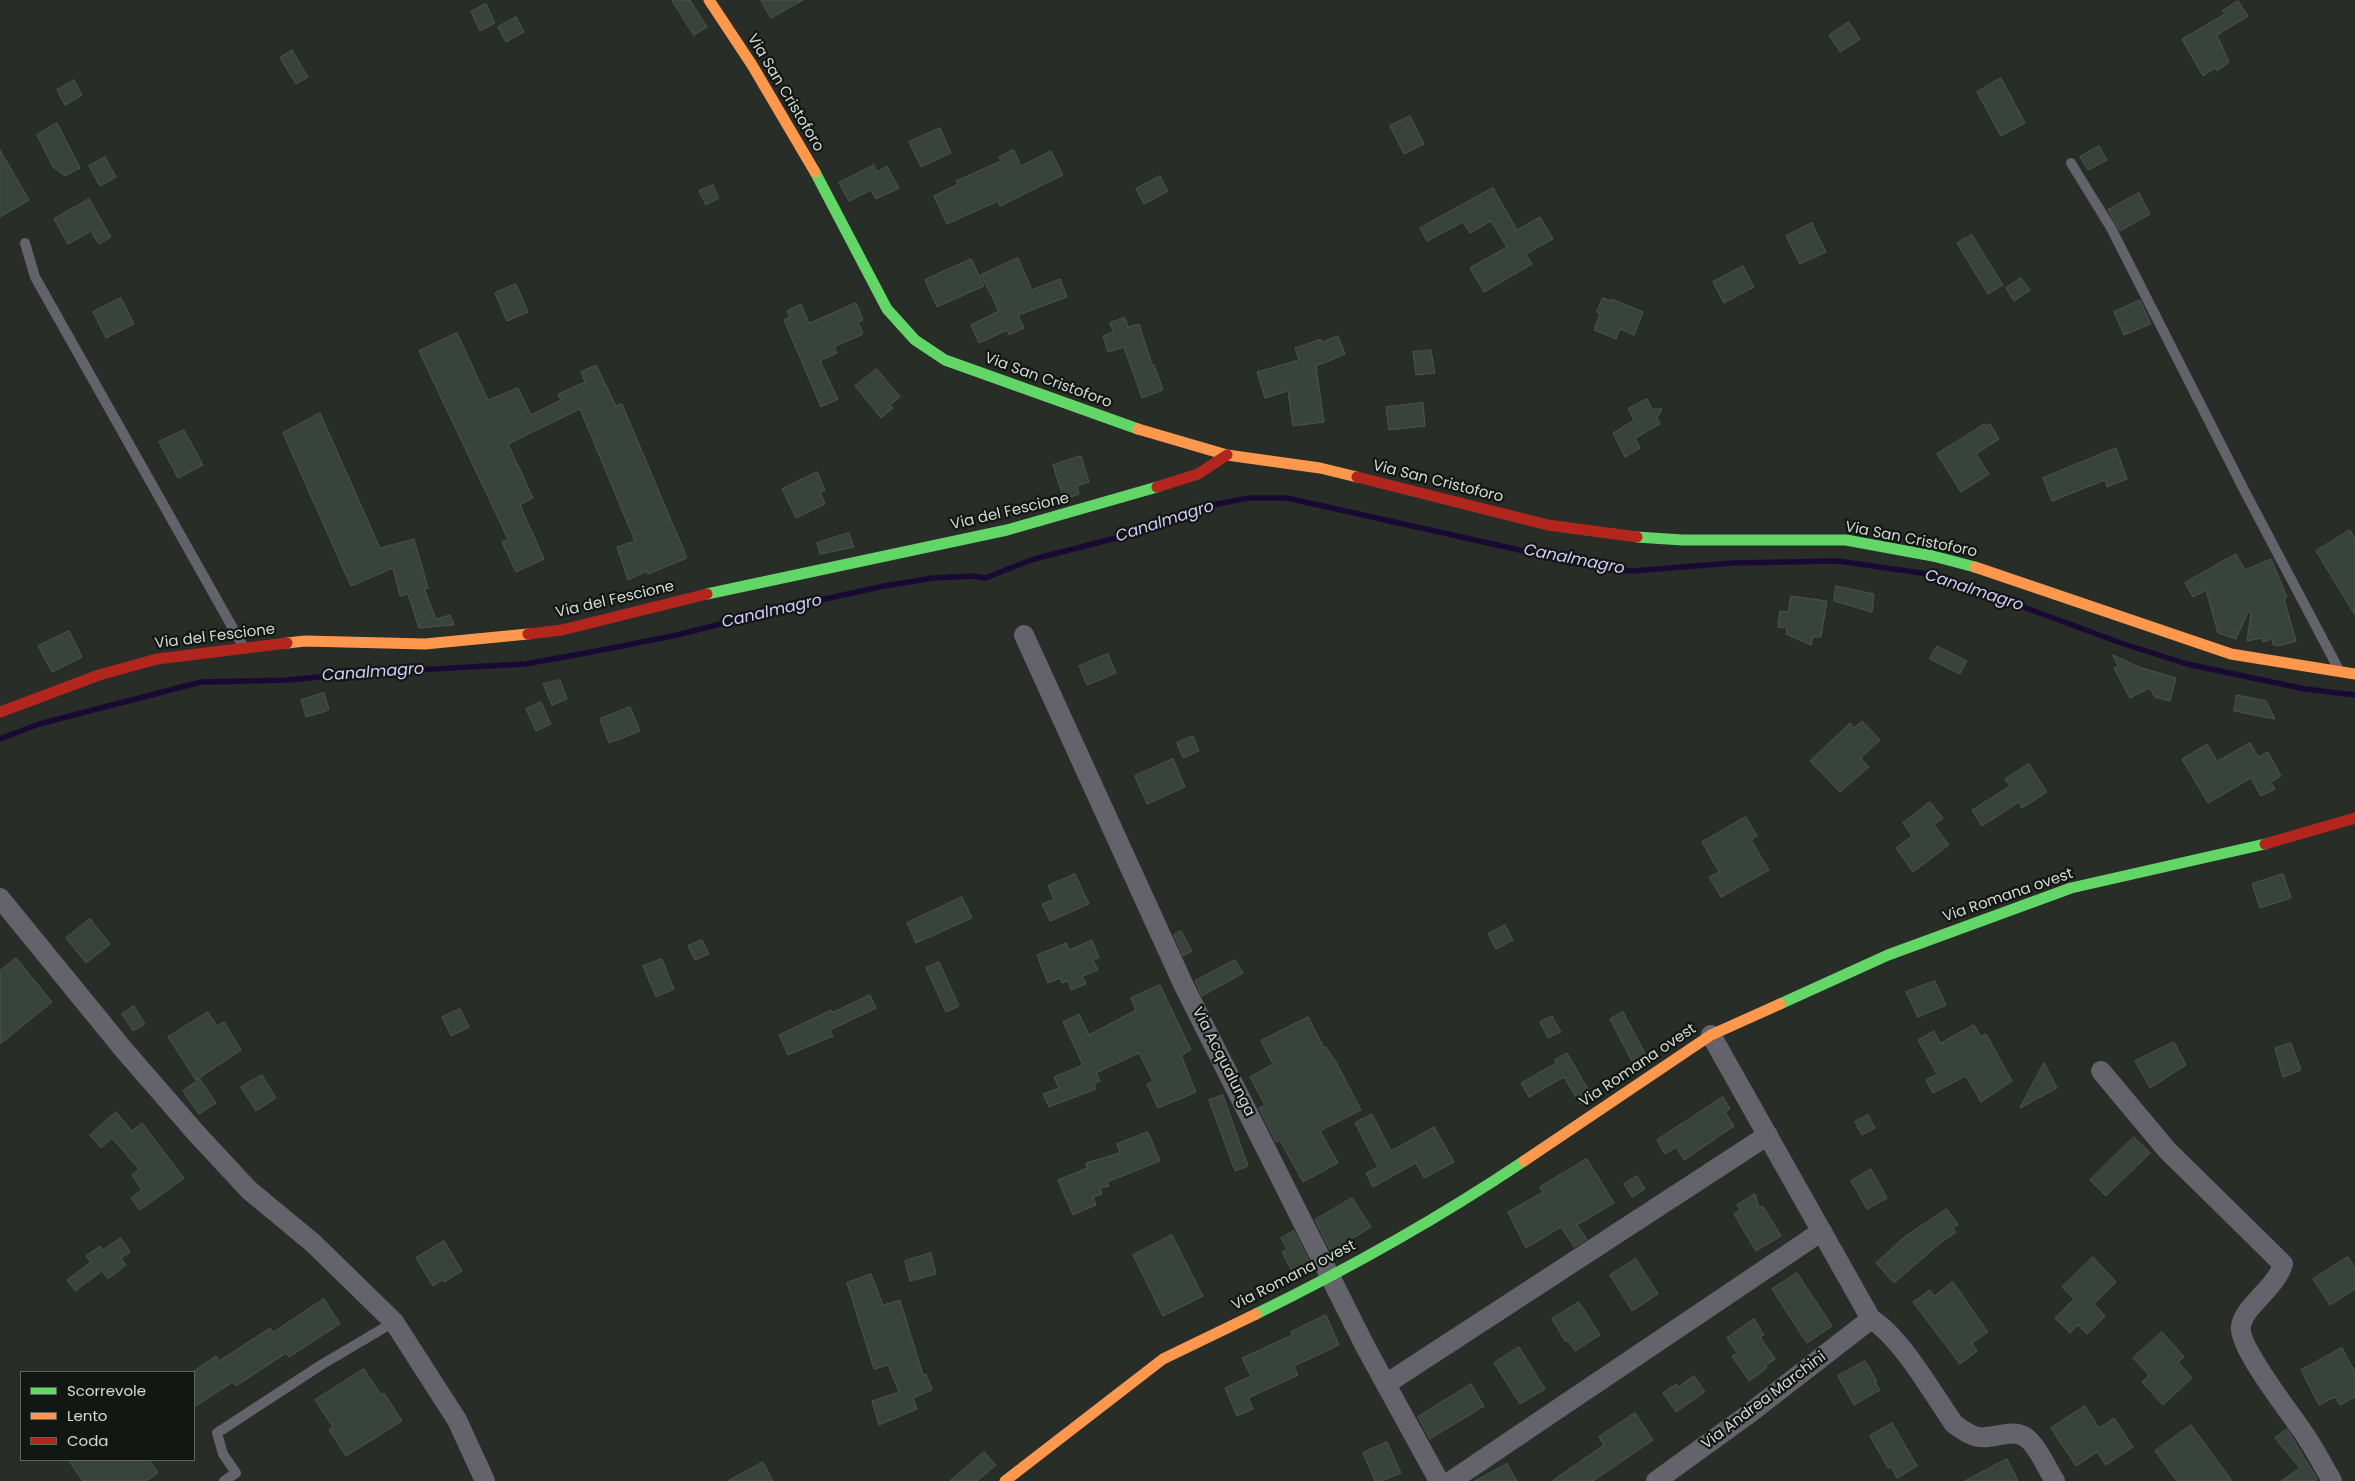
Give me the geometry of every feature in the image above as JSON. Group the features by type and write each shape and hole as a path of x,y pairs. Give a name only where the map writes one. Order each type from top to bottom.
{"street":[{"name":"Via San Cristoforo","path":"709,0 752,65 818,176 888,309 914,340 945,360 1126,425 1227,455 1320,468 1548,525 1640,537 1682,540 1846,540 1933,556 1982,569 2230,654 2355,674"},
{"name":"Via del Fescione","path":"0,712 99,675 157,659 243,647 305,641 424,644 562,630 684,600 1007,530 1094,507 1198,474 1227,455"},
{"name":"Via Acqualunga","path":"1024,635 1184,986 1366,1348 1439,1481"},
{"name":"Via Romana ovest","path":"1005,1481 1163,1360 1331,1277 1492,1182 1711,1035 1888,955 2071,888 2294,836 2355,818"},
{"path":"0,898 124,1050 196,1133 249,1190 313,1242 394,1322 457,1420 485,1481"},
{"path":"1711,1035 1871,1319 1884,1326 1954,1424 1968,1434 1980,1437 2012,1432 2021,1435 2030,1441 2054,1481"},
{"path":"2100,1071 2167,1150 2283,1264 2280,1275 2246,1314 2241,1325 2241,1332 2254,1363 2306,1436 2332,1481"},
{"path":"1386,1384 1768,1135"},
{"path":"1451,1481 1822,1232"},
{"name":"Via Andrea Marchini","path":"1656,1481 1746,1416 1871,1319"}],"lane":[{"path":"2071,163 2111,228 2242,488 2341,673"},
{"path":"25,243 35,277 243,647"},
{"path":"224,1481 236,1473 224,1454 217,1433 321,1365 394,1322"}],"building":[{"path":"672,0 690,0 707,27 694,35"},
{"path":"761,0 803,0 771,18"},
{"path":"2238,1 2248,16 2217,35 2229,62 2217,71 2215,68 2203,76 2182,39 2225,14 2223,11"},
{"path":"486,4 495,23 480,31 471,12"},
{"path":"516,17 524,32 506,42 498,27"},
{"path":"1849,22 1860,39 1840,52 1829,35"},
{"path":"292,50 308,77 296,84 280,58"},
{"path":"2001,78 2025,123 2001,136 1977,92"},
{"path":"74,80 82,95 65,105 57,90"},
{"path":"1410,116 1424,144 1404,154 1390,126"},
{"path":"57,123 80,168 65,176 53,167 37,135"},
{"path":"940,128 951,153 921,167 909,142"},
{"path":"2099,146 2107,160 2088,170 2080,157"},
{"path":"0,150 29,200 0,217"},
{"path":"1014,150 1021,166 1051,151 1063,175 1000,206 998,201 947,224 934,196 958,184 956,181 1001,161 999,157"},
{"path":"105,157 116,177 100,186 89,166"},
{"path":"874,165 877,172 887,166 899,188 876,199 871,190 849,201 839,183"},
{"path":"1160,176 1168,191 1144,204 1136,189"},
{"path":"713,185 719,198 706,205 699,191"},
{"path":"1493,188 1517,230 1540,217 1553,239 1526,254 1532,264 1484,292 1470,268 1507,247 1491,221 1470,233 1463,222 1427,241 1420,228"},
{"path":"2139,193 2150,214 2120,231 2108,210"},
{"path":"89,199 111,237 99,244 91,231 68,244 54,219"},
{"path":"1812,223 1826,252 1800,264 1786,236"},
{"path":"1972,235 2003,285 1988,294 1957,243"},
{"path":"1018,258 1032,290 1060,279 1067,297 1018,315 1024,328 1009,335 1007,330 979,343 971,325 999,311 981,275"},
{"path":"971,259 984,286 937,307 925,280"},
{"path":"1743,266 1754,287 1724,303 1713,282"},
{"path":"2021,278 2030,290 2014,301 2006,288"},
{"path":"516,284 528,312 507,321 495,293"},
{"path":"121,298 134,324 106,338 93,312"},
{"path":"1603,298 1611,301 1612,299 1643,312 1634,335 1620,329 1616,339 1594,330 1600,313 1597,312"},
{"path":"2140,300 2151,324 2124,335 2114,312"},
{"path":"856,303 863,320 858,322 863,334 834,347 837,353 820,361 838,399 821,407 784,320 790,317 787,311 801,304 809,323"},
{"path":"1125,318 1128,327 1139,324 1152,365 1154,365 1163,390 1142,398 1124,347 1108,352 1103,336 1113,332 1110,323"},
{"path":"457,333 488,400 518,388 531,415 561,400 558,394 585,382 581,372 596,365 616,406 622,404 687,558 648,574 647,571 628,580 617,547 635,541 580,409 508,444 533,498 520,505 544,559 516,572 502,542 508,539 419,351"},
{"path":"1338,336 1345,354 1316,366 1324,422 1293,426 1288,391 1265,398 1257,372 1299,360 1295,348 1321,339 1322,342"},
{"path":"1431,350 1435,373 1416,375 1413,352"},
{"path":"877,369 900,397 890,405 893,408 881,418 855,386"},
{"path":"1647,399 1652,409 1662,409 1657,418 1660,424 1635,438 1640,448 1625,457 1613,433 1634,420 1628,409"},
{"path":"1423,403 1425,426 1389,430 1386,407"},
{"path":"320,413 380,548 414,539 428,588 424,589 436,619 450,615 454,625 419,628 408,594 400,596 393,568 351,586 283,433"},
{"path":"1985,424 1986,426 1990,424 1999,439 1976,454 1989,474 1961,492 1937,454"},
{"path":"184,430 203,465 178,478 159,442"},
{"path":"2116,448 2127,479 2107,487 2105,480 2052,501 2043,478"},
{"path":"1081,456 1089,482 1077,486 1079,494 1064,499 1053,465"},
{"path":"817,472 825,490 820,492 825,504 796,518 782,489"},
{"path":"2350,530 2355,539 2355,615 2316,551"},
{"path":"849,533 854,547 820,554 817,543"},
{"path":"2236,554 2245,570 2271,559 2287,597 2284,599 2296,641 2278,646 2273,645 2272,639 2263,642 2262,638 2247,641 2251,613 2248,612 2236,639 2218,633 2206,590 2193,597 2185,583"},
{"path":"1836,586 1874,594 1872,612 1834,601"},
{"path":"1791,596 1827,601 1821,637 1813,637 1811,645 1786,634 1787,628 1778,627 1780,611 1788,612"},
{"path":"69,631 82,657 52,672 38,646"},
{"path":"1937,646 1967,661 1960,674 1930,659"},
{"path":"1108,654 1116,673 1087,685 1079,666"},
{"path":"2113,655 2139,667 2176,678 2170,701 2155,697 2150,688 2130,698 2114,668 2118,667"},
{"path":"560,680 567,699 552,705 543,684"},
{"path":"324,693 329,710 306,717 301,700"},
{"path":"2237,695 2266,701 2275,719 2234,711"},
{"path":"541,702 551,724 536,731 526,709"},
{"path":"630,707 640,731 609,743 600,719"},
{"path":"1862,721 1880,740 1861,758 1869,767 1840,792 1810,761 1850,723 1854,728"},
{"path":"1193,736 1199,751 1183,758 1177,743"},
{"path":"2250,743 2258,757 2268,752 2281,776 2271,782 2275,789 2261,796 2251,778 2208,803 2182,759 2207,744 2217,761"},
{"path":"1173,759 1185,787 1147,804 1135,776"},
{"path":"2029,764 2047,792 2022,808 2019,802 1982,826 1972,810 2010,786 2005,779"},
{"path":"1930,802 1943,818 1934,825 1949,845 1913,872 1896,848 1912,836 1903,823"},
{"path":"1746,817 1757,836 1751,840 1769,870 1721,897 1709,877 1719,872 1702,842"},
{"path":"1075,874 1089,904 1050,921 1042,904 1054,899 1048,886"},
{"path":"2283,874 2291,898 2260,908 2252,884"},
{"path":"962,897 972,918 916,943 907,923"},
{"path":"90,919 110,944 86,963 66,938"},
{"path":"1505,925 1513,940 1496,949 1488,934"},
{"path":"1181,931 1192,951 1183,956 1174,935"},
{"path":"702,940 709,954 695,960 688,946"},
{"path":"1092,940 1099,958 1093,960 1098,970 1082,976 1086,984 1071,990 1068,981 1062,983 1060,978 1048,983 1037,955 1066,943 1069,950"},
{"path":"16,958 52,1002 0,1044 0,971"},
{"path":"662,959 674,989 656,997 643,966"},
{"path":"1235,960 1243,973 1202,996 1195,981"},
{"path":"939,962 959,1006 946,1012 926,968"},
{"path":"1935,981 1946,1005 1918,1017 1906,992"},
{"path":"1160,985 1191,1050 1181,1055 1196,1092 1158,1108 1147,1084 1153,1081 1139,1053 1096,1073 1100,1081 1094,1084 1096,1089 1049,1107 1043,1094 1059,1088 1054,1077 1083,1065 1063,1022 1079,1014 1089,1035 1136,1010 1131,998"},
{"path":"870,995 876,1008 830,1030 833,1036 788,1055 779,1035 831,1010 833,1012"},
{"path":"134,1006 145,1024 133,1031 122,1014"},
{"path":"460,1009 469,1027 451,1036 442,1017"},
{"path":"208,1012 217,1026 224,1022 241,1050 196,1080 168,1037"},
{"path":"1623,1012 1648,1059 1635,1067 1610,1019"},
{"path":"1552,1016 1561,1032 1548,1038 1540,1022"},
{"path":"1308,1017 1324,1048 1326,1047 1336,1062 1361,1110 1320,1131 1338,1163 1303,1182 1280,1140 1276,1142 1259,1108 1265,1105 1250,1077 1273,1064 1261,1041"},
{"path":"1974,1025 1981,1037 1986,1034 2012,1081 1981,1102 1966,1076 1933,1093 1926,1080 1937,1074 1918,1040 1934,1031 1940,1043"},
{"path":"2174,1042 2186,1065 2150,1088 2135,1061"},
{"path":"2291,1043 2301,1070 2283,1077 2275,1048"},
{"path":"1567,1053 1592,1096 1580,1104 1564,1077 1529,1097 1521,1083 1556,1063 1555,1060"},
{"path":"2044,1063 2057,1088 2020,1108"},
{"path":"262,1075 276,1098 256,1111 241,1087"},
{"path":"200,1079 216,1103 199,1114 183,1091"},
{"path":"1223,1095 1248,1166 1235,1171 1209,1100"},
{"path":"1723,1097 1730,1109 1725,1112 1734,1126 1684,1160 1676,1147 1665,1154 1657,1140"},
{"path":"116,1112 132,1131 142,1123 184,1178 140,1210 131,1198 142,1190 132,1175 139,1169 112,1138 101,1148 90,1135"},
{"path":"1372,1114 1391,1151 1434,1127 1454,1162 1424,1178 1416,1163 1373,1187 1366,1173 1378,1167 1355,1123"},
{"path":"1868,1115 1875,1128 1862,1135 1855,1122"},
{"path":"1148,1132 1160,1161 1107,1182 1109,1186 1100,1188 1102,1194 1093,1197 1096,1205 1073,1215 1058,1180 1087,1168 1086,1163 1120,1153 1117,1144"},
{"path":"2134,1137 2150,1153 2106,1196 2090,1180"},
{"path":"1587,1159 1614,1203 1577,1225 1587,1239 1574,1247 1561,1227 1526,1248 1508,1212 1543,1192 1540,1187"},
{"path":"1871,1169 1887,1198 1867,1209 1851,1181"},
{"path":"1637,1176 1645,1189 1632,1197 1624,1184"},
{"path":"1755,1194 1759,1208 1763,1206 1781,1236 1756,1251 1734,1214 1740,1210 1737,1205"},
{"path":"1352,1198 1371,1227 1331,1252 1315,1220"},
{"path":"1947,1209 1958,1225 1953,1228 1956,1232 1894,1283 1876,1263 1903,1238"},
{"path":"1294,1231 1313,1269 1295,1277 1282,1252 1287,1249 1281,1238"},
{"path":"1172,1235 1203,1296 1163,1316 1133,1255"},
{"path":"121,1238 130,1252 121,1258 126,1265 108,1279 102,1271 75,1291 67,1280 91,1262 86,1256 100,1246 102,1250"},
{"path":"444,1241 462,1271 444,1282 443,1279 433,1286 416,1258"},
{"path":"931,1253 936,1274 910,1281 905,1261"},
{"path":"2093,1257 2116,1282 2094,1304 2105,1316 2087,1334 2078,1325 2070,1333 2055,1318 2074,1299 2062,1287"},
{"path":"2348,1257 2355,1268 2355,1289 2330,1305 2313,1279"},
{"path":"1636,1259 1658,1294 1632,1311 1610,1275"},
{"path":"1797,1273 1832,1326 1807,1343 1772,1289"},
{"path":"871,1274 883,1305 900,1300 923,1375 926,1374 932,1390 913,1398 917,1409 879,1425 872,1401 899,1392 888,1365 874,1369 847,1283"},
{"path":"1953,1282 1988,1332 1972,1343 1977,1351 1960,1364 1913,1302 1930,1290 1934,1296"},
{"path":"324,1299 340,1324 289,1357 286,1353 236,1386 233,1382 195,1406 194,1371 216,1356 219,1361 270,1328 273,1332"},
{"path":"1579,1302 1600,1335 1575,1351 1568,1340 1566,1342 1552,1319"},
{"path":"1326,1315 1339,1345 1294,1366 1298,1375 1248,1398 1253,1409 1237,1416 1225,1388 1251,1376 1242,1358 1292,1335 1291,1332"},
{"path":"1754,1319 1764,1335 1760,1337 1775,1359 1765,1366 1767,1368 1749,1381 1732,1356 1737,1353 1727,1338"},
{"path":"2162,1332 2184,1357 2178,1362 2192,1378 2163,1405 2142,1382 2149,1375 2133,1358"},
{"path":"1519,1347 1545,1389 1520,1404 1494,1363"},
{"path":"2342,1348 2355,1372 2355,1397 2340,1405 2335,1397 2319,1405 2301,1370"},
{"path":"1865,1361 1880,1390 1854,1405 1838,1376"},
{"path":"364,1369 381,1395 384,1393 402,1421 346,1456 329,1430 333,1427 315,1400"},
{"path":"1694,1376 1705,1392 1676,1412 1663,1393 1676,1384 1678,1387"},
{"path":"1471,1384 1484,1406 1430,1439 1418,1417"},
{"path":"2085,1406 2099,1428 2114,1418 2133,1447 2106,1465 2097,1452 2076,1466 2051,1428"},
{"path":"1635,1413 1653,1440 1593,1481 1552,1481 1604,1445 1599,1437"},
{"path":"1892,1423 1917,1466 1897,1478 1891,1467 1888,1468 1870,1436"},
{"path":"2191,1425 2232,1481 2177,1481 2155,1451"},
{"path":"2287,1429 2317,1479 2315,1481 2281,1481 2300,1468 2275,1438"},
{"path":"1387,1442 1401,1473 1382,1481 1375,1481 1363,1453"},
{"path":"984,1452 996,1465 977,1481 950,1481"},
{"path":"2007,1459 2018,1481 1965,1481"},
{"path":"70,1461 150,1461 158,1473 146,1481 83,1481"},
{"path":"763,1462 773,1481 728,1481"},
{"path":"1507,1464 1517,1481 1475,1481"}],"waterway":[{"name":"Canalmagro","path":"0,739 39,724 201,682 288,680 360,673 525,664 677,635 784,608 884,586 933,578 973,576 985,578 1034,559 1132,534 1197,508 1248,498 1287,498 1600,568 1632,571 1733,563 1838,561 1928,574 2121,643 2187,664 2305,689 2355,695"}],"traffic: fast":[{"path":"815,172 887,309 915,340 945,360 1138,429"},
{"path":"707,594 1007,530 1157,487"},
{"path":"1637,537 1682,540 1846,540 1933,556 1975,567"},
{"path":"1780,1004 1888,955 2071,888 2265,844"},
{"path":"1256,1314 1393,1242 1459,1203 1524,1161"}],"traffic: slow":[{"path":"709,0 752,65 815,172"},
{"path":"1138,429 1227,455 1320,468 1357,477"},
{"path":"1975,567 2231,654 2355,674"},
{"path":"287,643 305,641 425,644 528,634"},
{"path":"1524,1161 1711,1035 1780,1004"},
{"path":"1005,1481 1163,1359 1256,1314"}],"traffic: jam":[{"path":"1157,487 1198,474 1227,455"},
{"path":"1357,477 1548,525 1637,537"},
{"path":"528,634 562,630 707,594"},
{"path":"0,712 99,675 157,659 287,643"},
{"path":"2265,844 2355,818"}]}
